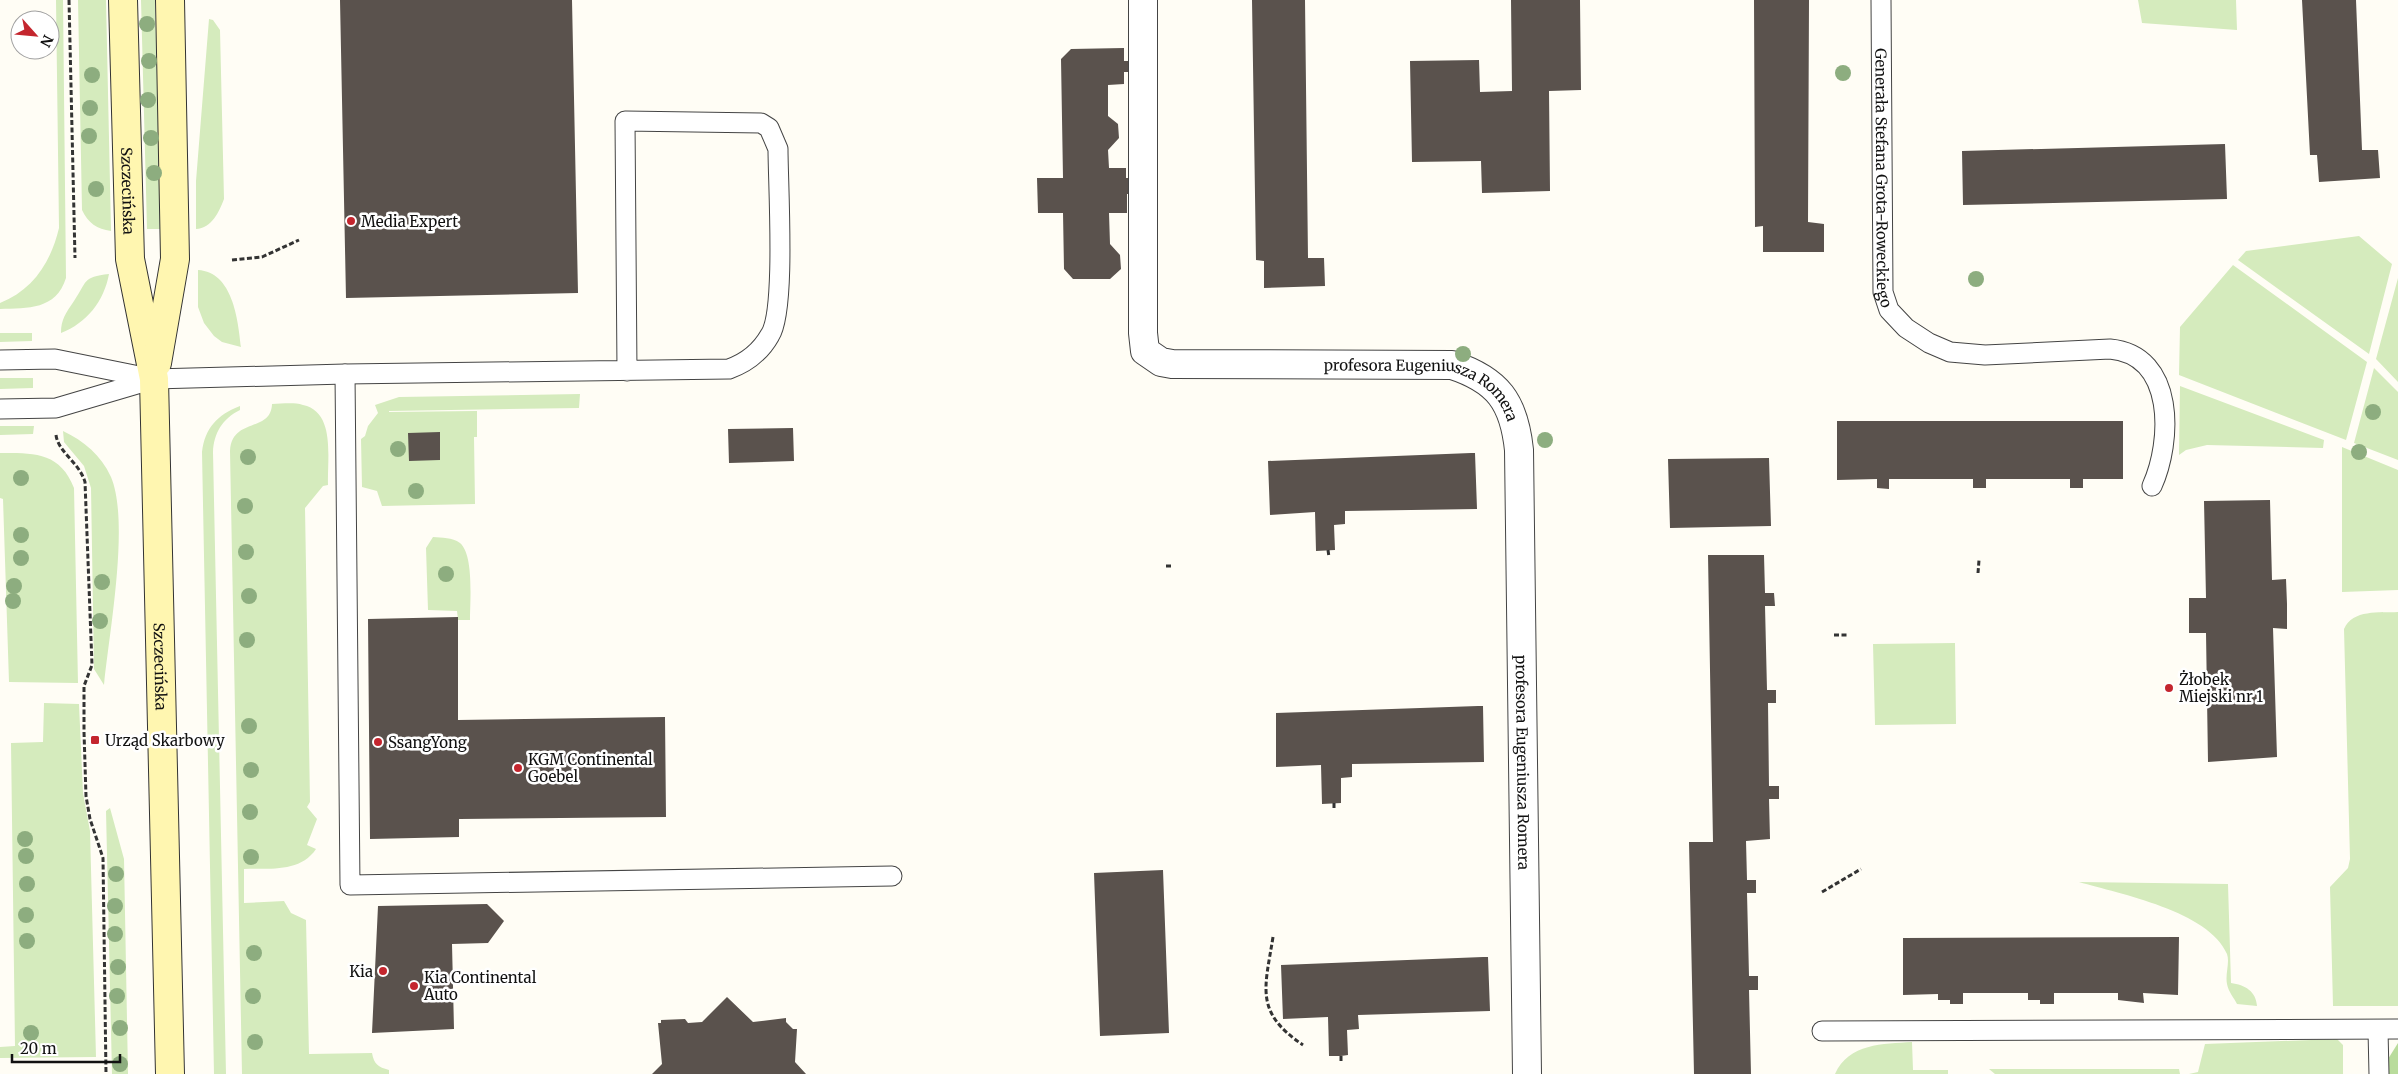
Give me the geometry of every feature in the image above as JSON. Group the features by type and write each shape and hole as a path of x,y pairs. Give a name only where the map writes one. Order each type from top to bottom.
{"main road":[{"name":"Szczecińska","path":"124,0 130,259 154,379 170,1074"},
{"name":"Szczecińska","path":"154,379 175,259 170,0"}],"street":[{"name":"profesora Eugeniusza Romera","path":"1143,0 1143,333 1146,351 1160,362 1172,364 1452,365 1480,376 1492,385 1503,396 1513,417 1519,450 1527,1074"}],"lane":[{"name":"Generała Stefana Grota-Roweckiego","path":"1881,0 1883,292 1889,310 1917,336 1950,352 1985,355 2110,349 2126,352 2135,357 2157,381 2164,402 2164,450 2162,462 2152,486"},
{"path":"0,360 55,359 154,379 345,374 627,371 729,369 741,364 750,357 770,335 778,309 778,149 770,128 761,123 625,120 627,371"},
{"path":"345,374 350,885 892,876"},
{"path":"0,409 56,408 154,379"},
{"path":"2378,1030 2379,1074"},
{"path":"1822,1031 2398,1030"}],"path":[{"path":"69,0 75,258"},
{"path":"232,260 262,257 299,240"},
{"path":"56,432 60,446 78,466 85,482 92,665 84,686 84,741 86,796 90,819 103,858 106,1074"},
{"path":"1328,550 1328,557"},
{"path":"1978,573 1979,560"},
{"path":"1166,566 1173,566"},
{"path":"1834,635 1849,634"},
{"path":"1334,804 1334,809"},
{"path":"1822,892 1861,869"},
{"path":"1274,938 1266,980 1268,1006 1279,1026 1302,1045"},
{"path":"1341,1056 1341,1063"}],"green space":[{"path":"56,0 63,0 66,278 55,296 48,302 31,307 0,309 0,303 22,291 39,273 51,252 59,228 57,60 60,60 60,10 56,10"},
{"path":"78,0 106,0 111,231 94,225 82,210"},
{"path":"141,0 155,0 161,229 147,229"},
{"path":"2138,0 2236,0 2237,30 2142,23"},
{"path":"209,19 213,20 220,30 224,199 211,222 202,228 196,229 196,181"},
{"path":"2359,236 2392,264 2369,354 2238,260 2246,251"},
{"path":"2233,265 2367,362 2346,440 2179,375 2180,327"},
{"path":"198,270 210,273 219,279 226,288 232,299 241,347 222,342 214,336 204,323 198,307"},
{"path":"109,274 103,293 93,310 79,323 61,333 64,316 86,282 94,277"},
{"path":"2398,278 2398,382 2376,359"},
{"path":"0,333 32,333 32,341 0,342"},
{"path":"2374,368 2398,392 2398,460 2354,443"},
{"path":"0,378 33,378 33,388 0,389"},
{"path":"2180,386 2324,440 2323,448 2207,445 2186,450 2179,455"},
{"path":"580,394 579,408 389,411 477,411 477,437 474,437 475,504 382,506 377,491 362,487 361,439 365,436 368,426 378,413 375,405 399,397"},
{"path":"272,404 295,404 314,409 321,417 328,438 328,485 323,486 305,508 310,802 307,807 317,819 307,845 316,849 309,857 293,866 274,869 244,869 244,903 284,901 291,913 306,920 309,1054 372,1053 375,1062 389,1070 389,1074 242,1074 230,451 232,440 237,433 265,419 270,413"},
{"path":"240,406 240,410 228,418 220,427 215,439 213,452 226,1074 214,1074 202,452 209,429 219,418"},
{"path":"0,426 34,426 33,434 0,435"},
{"path":"63,431 78,439 97,455 111,477 116,497 119,521 117,579 104,685 94,669 91,488 84,466 64,442"},
{"path":"2342,447 2398,470 2398,590 2342,592"},
{"path":"0,453 24,453 53,461 68,476 74,488 78,683 9,682 3,499 0,498"},
{"path":"433,537 454,540 460,543 464,549 470,579 470,620 458,620 457,611 428,610 426,548"},
{"path":"2398,612 2398,1006 2333,1006 2330,887 2348,868 2350,859 2344,629 2348,623 2360,615"},
{"path":"1955,643 1956,724 1875,725 1873,644"},
{"path":"44,703 79,704 83,793 90,831 96,1057 0,1058 0,1047 15,1046 11,743 43,742"},
{"path":"110,808 124,859 128,1074 112,1074 106,811"},
{"path":"2079,882 2228,884 2231,983 2241,985 2249,990 2254,996 2257,1006 2237,1004 2227,984 2227,954 2217,939 2202,926 2162,906"},
{"path":"2337,1039 2343,1045 2343,1074 2189,1074 2198,1072 2205,1044"},
{"path":"1912,1042 1913,1070 1948,1070 1948,1074 1835,1074 1849,1056 1858,1051 1890,1043"},
{"path":"2398,1043 2398,1074 2387,1074 2388,1059"},
{"path":"1989,1069 2179,1069 2180,1074 1995,1074"}],"building":[{"path":"340,0 572,0 578,293 346,298"},
{"path":"1252,0 1305,0 1308,258 1324,258 1325,286 1264,288 1264,261 1256,260"},
{"path":"1511,0 1580,0 1581,90 1549,91 1550,191 1482,193 1481,161 1412,162 1410,61 1479,60 1480,92 1512,91"},
{"path":"1754,0 1809,0 1808,222 1824,224 1824,252 1763,252 1763,226 1755,227"},
{"path":"2302,0 2356,0 2362,150 2378,150 2380,178 2319,182 2317,155 2310,155"},
{"path":"1124,48 1124,61 1132,61 1132,72 1124,72 1124,84 1108,85 1108,116 1118,124 1119,138 1108,150 1109,168 1126,168 1126,178 1135,178 1135,194 1127,194 1127,213 1109,213 1110,244 1120,255 1121,269 1110,279 1073,279 1064,269 1063,213 1038,213 1037,178 1063,178 1061,59 1071,49"},
{"path":"2225,144 2227,199 1963,205 1962,151"},
{"path":"1837,421 2123,421 2123,479 2083,479 2083,488 2070,488 2070,479 1986,479 1986,488 1973,488 1973,479 1889,479 1889,489 1877,488 1877,479 1837,480"},
{"path":"793,428 794,461 729,463 728,429"},
{"path":"440,432 440,460 409,461 408,433"},
{"path":"1475,453 1477,509 1345,511 1345,524 1334,525 1335,550 1316,551 1315,512 1270,515 1268,461"},
{"path":"1769,458 1771,526 1670,528 1668,459"},
{"path":"2270,500 2272,580 2286,579 2287,604 2287,629 2273,628 2277,757 2208,762 2206,633 2189,633 2189,598 2206,598 2204,501"},
{"path":"1708,555 1764,555 1765,593 1774,593 1775,606 1765,606 1767,690 1776,690 1776,703 1768,703 1769,786 1779,786 1779,799 1769,799 1770,839 1746,841 1747,880 1756,880 1756,893 1747,893 1749,976 1758,976 1758,990 1749,990 1751,1074 1694,1074 1689,842 1713,842"},
{"name":"KGM Continental Goebel","path":"458,617 458,720 665,717 666,817 459,819 459,837 370,839 368,619"},
{"path":"1483,706 1484,762 1352,764 1352,777 1341,778 1341,803 1322,804 1321,765 1276,767 1276,713"},
{"path":"1163,870 1169,1033 1100,1036 1094,873"},
{"name":"Kia Continental Auto","path":"487,904 504,921 488,943 452,944 454,1029 372,1033 378,906"},
{"path":"2179,937 2178,995 2143,993 2144,1003 2118,1000 2118,993 2054,993 2054,1004 2040,1004 2040,1000 2028,1000 2028,993 1963,993 1963,1004 1950,1004 1950,1000 1938,1000 1938,994 1903,995 1903,938"},
{"path":"1488,957 1490,1011 1358,1015 1359,1029 1347,1030 1348,1055 1329,1056 1328,1017 1283,1019 1281,965"},
{"path":"727,997 753,1022 786,1018 786,1022 793,1029 797,1029 795,1062 806,1074 652,1074 662,1064 658,1023 661,1023 661,1020 685,1019 688,1023 702,1022"}],"place":[{"name":"Media Expert","path":"351,221"},
{"name":"Żłobek Miejski nr 1","path":"2169,688"},
{"name":"Urząd Skarbowy","path":"95,740"},
{"name":"SsangYong","path":"378,742"},
{"name":"KGM Continental Goebel","path":"518,768"},
{"name":"Kia","path":"383,971"},
{"name":"Kia Continental Auto","path":"414,986"}]}
